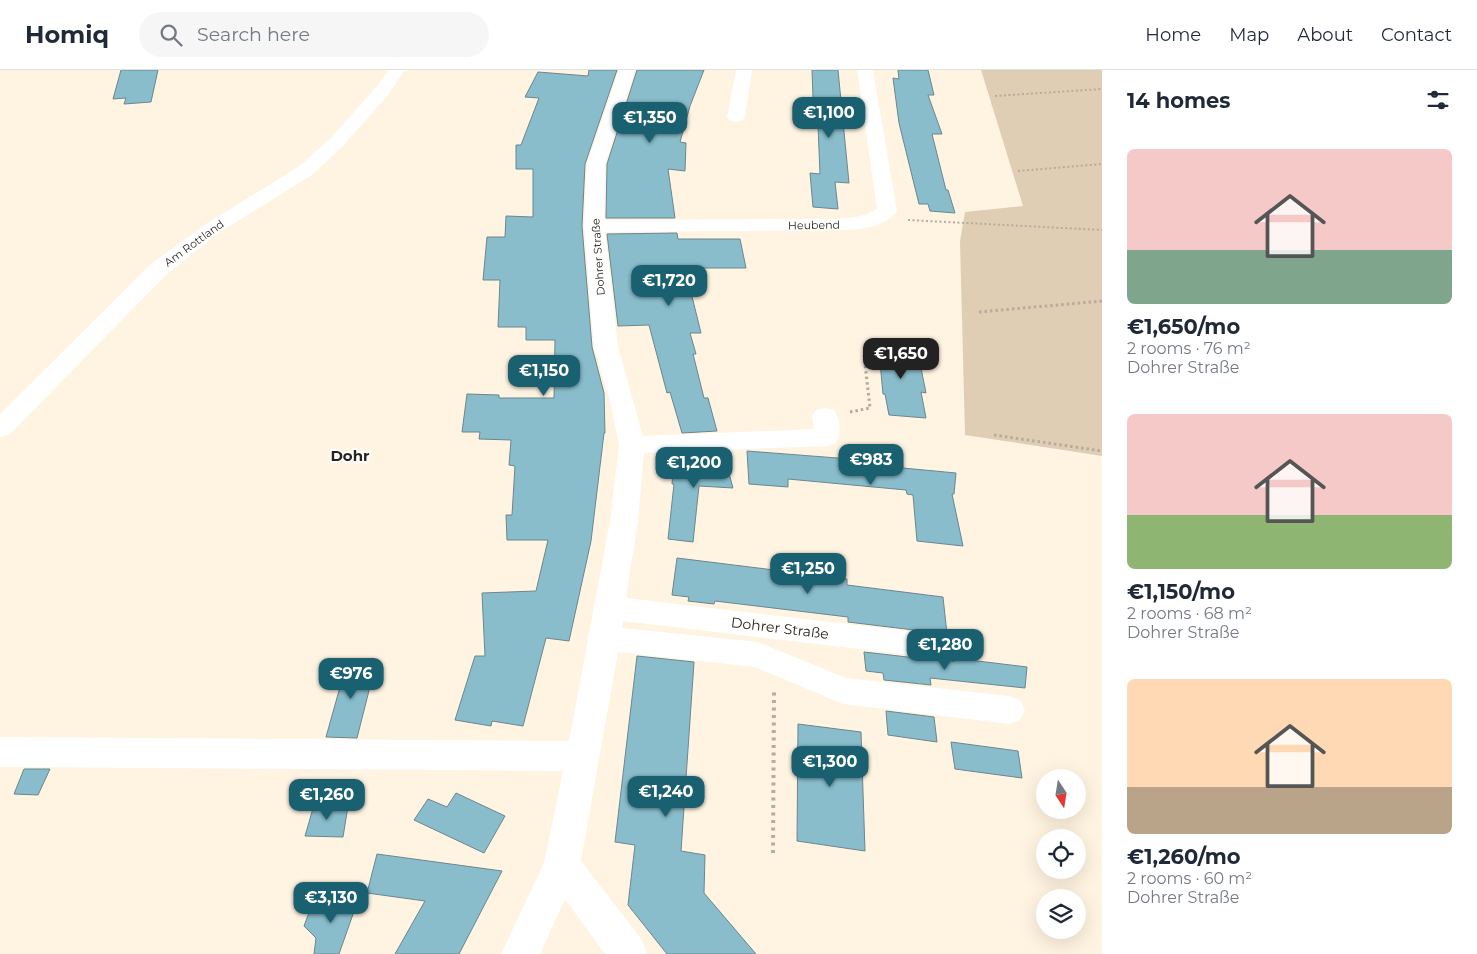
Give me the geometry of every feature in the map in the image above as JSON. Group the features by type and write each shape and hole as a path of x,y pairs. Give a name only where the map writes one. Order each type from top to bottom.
{"street":[{"name":"Am Rottland","path":"0,429 159,269 213,228 312,165 337,142 382,91 397,70"},
{"name":"Dohrer Straße","path":"520,954 562,865 608,623 624,521 632,445 622,401 606,347 594,226 596,164 627,70"},
{"path":"736,117 744,70"},
{"path":"864,70 887,211 878,219"},
{"name":"Heubend","path":"594,226 833,225 868,223 878,219"},
{"path":"632,445 827,437 825,416"},
{"name":"Dohrer Straße","path":"608,623 951,648"},
{"path":"608,623 758,655 844,691 1009,710"},
{"path":"0,752 582,756"},
{"path":"562,865 628,954"}],"path":[{"path":"995,96 1102,89"},
{"path":"1018,171 1102,164"},
{"path":"878,219 1102,230"},
{"path":"979,312 1102,302"},
{"path":"825,416 870,408 864,355"},
{"path":"994,435 1102,451"},
{"path":"773,853 774,662"}],"shaded area":[{"path":"981,70 1102,70 1102,456 965,435 960,241 965,212 1023,206"}],"building":[{"path":"121,70 158,70 151,102 124,104 126,98 113,99"},
{"path":"589,70 617,70 585,164 582,226 592,347 604,393 605,433 591,541 569,641 546,638 523,726 492,721 491,726 455,720 475,656 485,656 482,593 536,591 548,540 507,540 506,515 512,515 515,466 509,465 511,440 479,439 480,432 462,432 467,394 499,395 499,398 554,398 555,340 526,340 526,327 498,327 500,280 483,280 487,237 505,237 506,216 533,217 533,169 516,169 516,145 521,145 539,98 525,97 538,72 588,76"},
{"path":"637,70 704,70 690,106 680,142 686,143 685,171 668,169 675,218 606,218 607,164"},
{"path":"812,70 838,70 849,183 835,182 838,209 813,207 810,173 820,174 818,126 814,125"},
{"path":"898,70 928,70 934,95 928,95 942,134 932,134 946,190 948,190 955,213 930,211 928,204 919,204 899,123 893,78 899,79"},
{"path":"677,233 678,239 740,239 746,268 685,268 701,333 690,333 696,354 693,354 704,398 708,398 717,431 682,433 670,392 667,393 649,325 618,326 607,234"},
{"path":"878,341 912,344 915,367 921,368 926,393 921,392 926,418 889,415 885,394 883,394"},
{"path":"747,451 902,463 903,468 956,473 954,494 952,494 963,546 917,541 913,495 907,494 906,490 788,479 788,487 749,484"},
{"path":"723,452 733,488 699,486 693,542 668,539 674,484 672,484 674,457 690,458 688,453"},
{"path":"677,558 847,579 847,585 943,597 947,634 848,622 848,617 715,601 714,604 688,601 689,597 672,595"},
{"path":"864,652 951,662 961,659 1027,667 1025,688 930,678 931,685 884,680 883,673 866,671"},
{"path":"637,656 694,662 681,851 705,855 704,893 756,954 667,954 628,905 635,845 615,842"},
{"path":"347,662 376,663 357,738 326,737"},
{"path":"886,711 934,717 937,742 888,735"},
{"path":"798,724 861,732 865,851 797,841"},
{"path":"951,742 1018,751 1022,778 955,769"},
{"path":"24,769 50,769 38,795 14,794"},
{"path":"456,793 505,816 484,853 414,820 428,799 447,807"},
{"path":"314,805 348,806 343,837 305,836"},
{"path":"377,854 502,871 459,954 395,954 425,901 367,893"},
{"path":"329,895 358,900 339,954 314,954 316,938 304,926 310,910 323,912"}],"district":[{"name":"Dohr","path":"350,455"}]}
